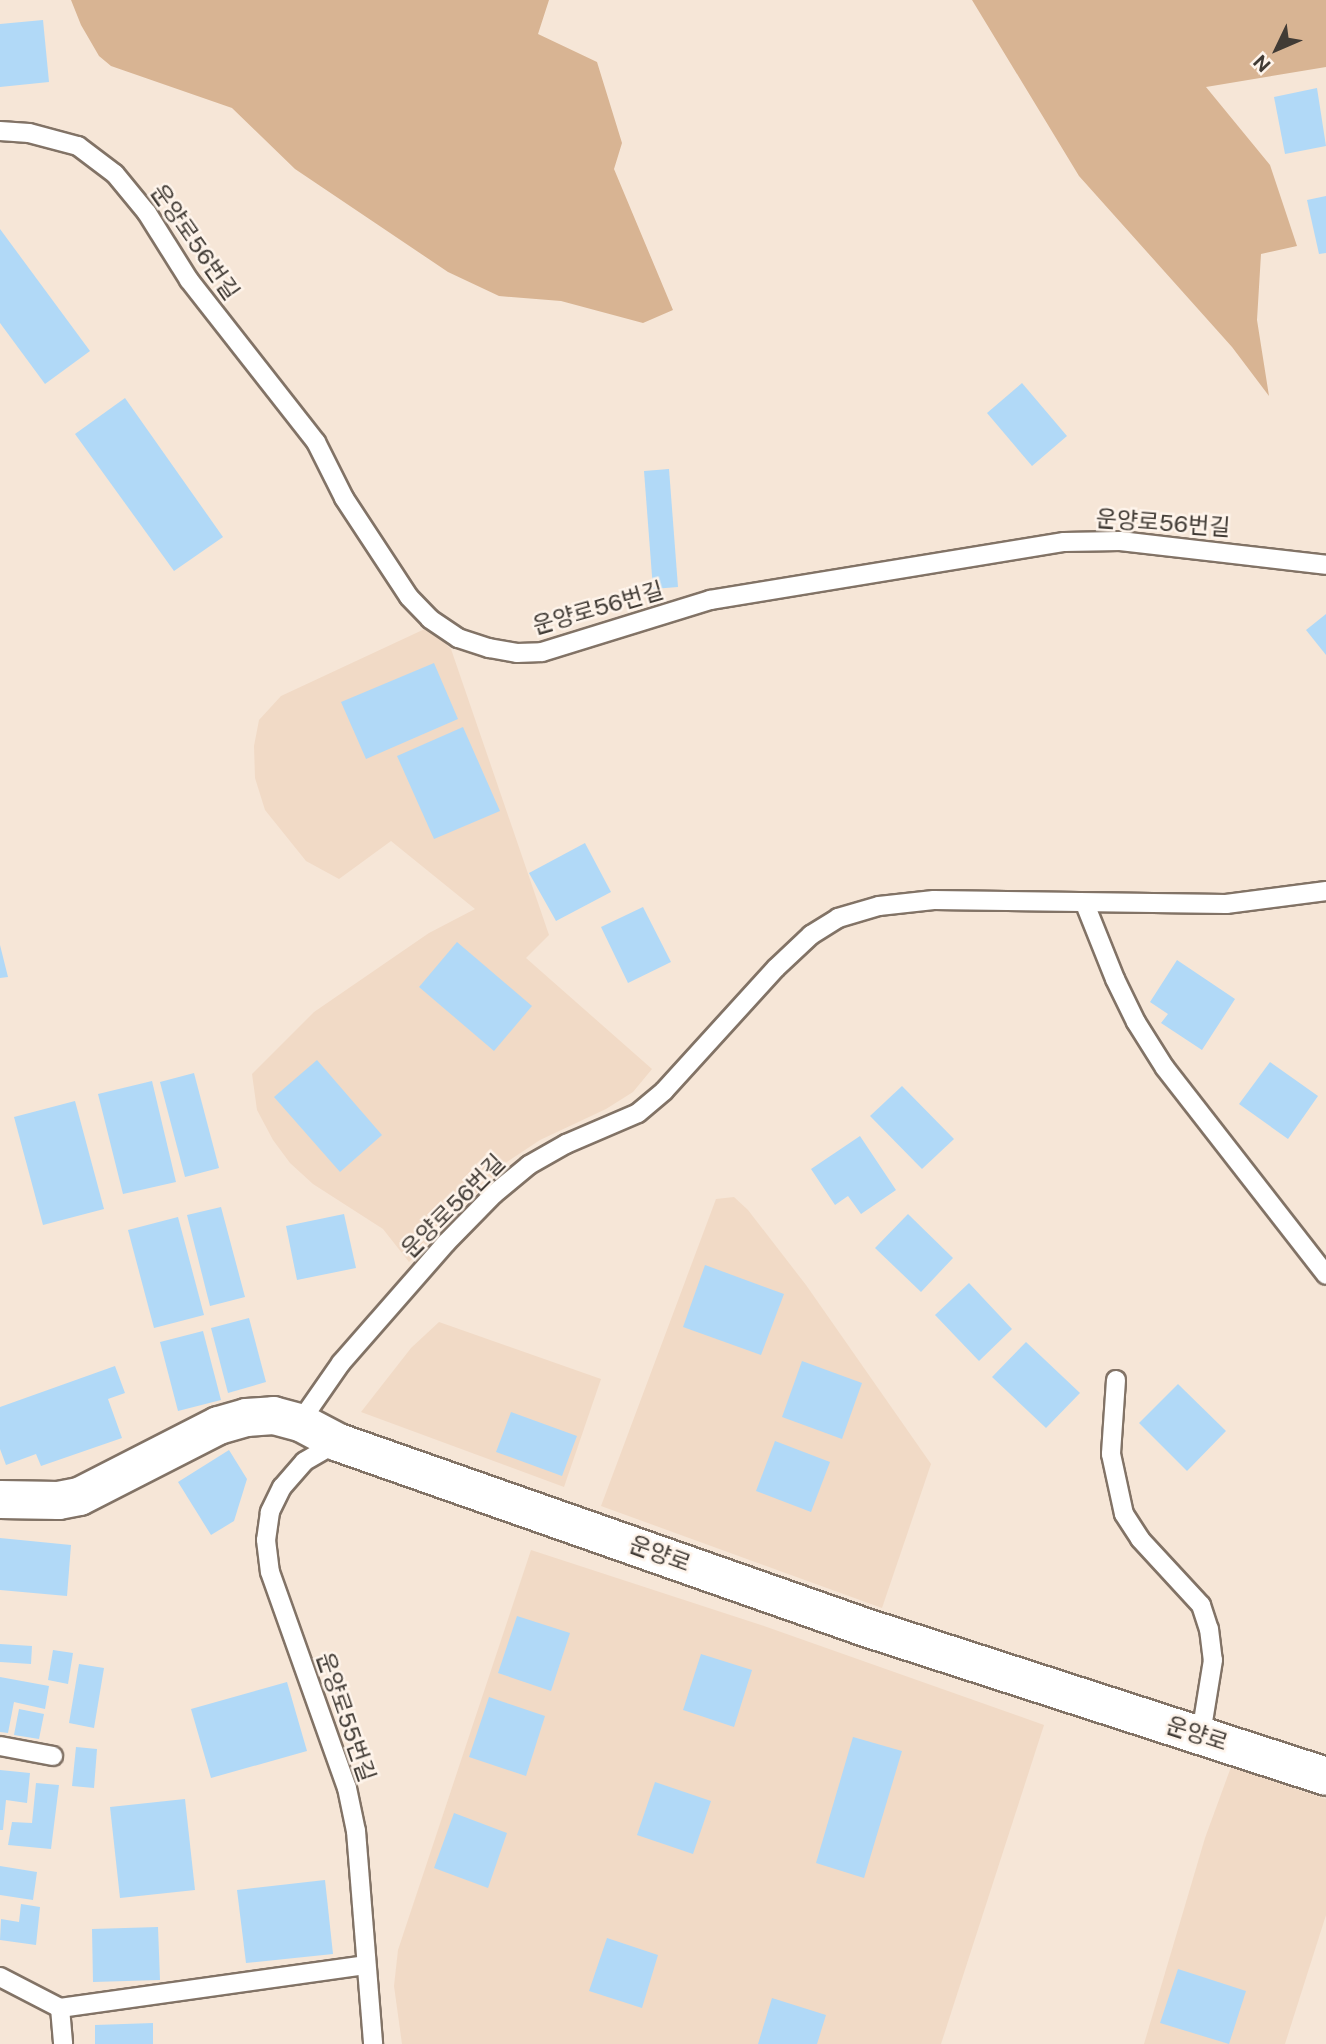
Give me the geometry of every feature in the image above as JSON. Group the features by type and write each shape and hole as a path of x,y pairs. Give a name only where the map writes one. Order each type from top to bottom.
{"street":[{"name":"운양로","path":"0,1499 58,1500 79,1496 218,1425 246,1416 273,1415 300,1422 338,1442 865,1628 1326,1776"}],"lane":[{"name":"운양로56번길","path":"0,131 29,133 78,146 115,174 147,213 188,281 316,442 344,498 409,597 430,619 458,638 517,653 542,652 710,600 1063,542 1120,541 1326,565"},
{"name":"운양로56번길","path":"300,1422 349,1354 446,1243 494,1194 529,1165 566,1144 638,1113 664,1091 776,968 811,935 838,918 879,906 920,901 1226,904 1326,891"},
{"path":"1085,904 1120,990 1165,1068 1326,1275"},
{"path":"1116,1380 1111,1454 1124,1514 1140,1539 1201,1605 1209,1629 1213,1660 1201,1734"},
{"name":"운양로55번길","path":"338,1442 304,1462 282,1487 270,1512 266,1540 270,1572 347,1788 356,1831 373,2044"},
{"path":"0,1746 53,1756"},
{"path":"0,1977 60,2008 365,1965"},
{"path":"60,2008 63,2044"}],"shaded area":[{"path":"71,0 549,0 538,34 597,62 622,143 614,169 673,310 643,323 561,301 499,296 448,272 295,169 232,108 111,66 99,56 81,25"},
{"path":"972,0 1326,0 1326,67 1206,87 1270,165 1297,246 1261,254 1257,320 1269,396 1232,347 1079,176"},
{"path":"429,627 451,649 549,935 526,958 652,1069 633,1092 606,1109 540,1140 507,1162 409,1262 383,1229 313,1184 290,1163 273,1140 257,1110 252,1074 314,1012 429,933 475,909 391,841 339,879 306,861 265,810 255,778 254,746 259,720 281,696"},
{"path":"734,1197 748,1210 806,1285 931,1464 882,1608 601,1506 716,1199"},
{"path":"439,1322 601,1379 564,1487 361,1412 411,1348"},
{"path":"531,1550 764,1626 1044,1725 941,2044 402,2044 394,1986 398,1950"},
{"path":"1231,1767 1326,1799 1326,1915 1285,2044 1144,2044 1205,1838"}],"building":[{"path":"43,20 49,82 0,87 0,24"},
{"path":"1317,88 1326,146 1285,154 1274,97"},
{"path":"1326,196 1326,253 1319,254 1307,200"},
{"path":"0,229 90,351 45,384 0,323"},
{"path":"1022,383 1067,436 1032,466 987,413"},
{"path":"125,398 223,537 174,571 75,434"},
{"path":"669,469 678,587 653,589 644,471"},
{"path":"1326,614 1326,655 1306,630"},
{"path":"434,663 458,719 366,759 341,702"},
{"path":"463,727 500,811 434,839 397,756"},
{"path":"585,843 611,892 556,921 529,873"},
{"path":"643,907 671,962 628,983 601,927"},
{"path":"457,942 532,1006 494,1051 419,987"},
{"path":"0,945 8,977 0,978"},
{"path":"1177,960 1235,999 1202,1050 1161,1023 1168,1014 1150,1002"},
{"path":"317,1060 382,1135 340,1172 274,1097"},
{"path":"1270,1062 1318,1096 1288,1139 1239,1104"},
{"path":"194,1073 219,1168 185,1177 160,1082"},
{"path":"152,1081 176,1182 123,1194 98,1094"},
{"path":"902,1086 954,1139 922,1169 870,1116"},
{"path":"75,1101 104,1209 43,1225 14,1117"},
{"path":"860,1136 896,1190 861,1214 848,1196 835,1205 811,1169"},
{"path":"221,1207 245,1297 210,1306 187,1215"},
{"path":"344,1214 356,1268 297,1280 286,1226"},
{"path":"908,1214 953,1258 921,1292 875,1248"},
{"path":"178,1217 204,1315 154,1328 128,1230"},
{"path":"705,1265 784,1294 761,1355 683,1327"},
{"path":"969,1283 1012,1329 979,1361 935,1315"},
{"path":"249,1318 266,1382 228,1393 211,1328"},
{"path":"203,1331 221,1400 178,1411 160,1342"},
{"path":"1026,1342 1080,1393 1046,1428 992,1377"},
{"path":"802,1361 862,1383 842,1439 782,1417"},
{"path":"115,1366 125,1393 108,1399 122,1438 41,1466 36,1454 6,1465 0,1449 0,1407"},
{"path":"1178,1384 1226,1431 1187,1471 1139,1423"},
{"path":"511,1412 577,1436 562,1476 496,1452"},
{"path":"775,1441 830,1462 811,1512 756,1491"},
{"path":"229,1450 247,1479 234,1521 211,1535 178,1482"},
{"path":"0,1538 71,1545 67,1596 0,1590"},
{"path":"517,1616 570,1633 551,1691 498,1673"},
{"path":"0,1644 32,1646 31,1664 0,1662"},
{"path":"53,1650 73,1653 68,1684 48,1680"},
{"path":"701,1654 752,1670 734,1727 683,1710"},
{"path":"79,1664 104,1668 94,1728 69,1723"},
{"path":"0,1677 49,1686 45,1709 14,1702 8,1733 0,1732"},
{"path":"287,1682 307,1751 211,1778 191,1709"},
{"path":"489,1697 545,1716 526,1776 469,1757"},
{"path":"19,1709 44,1714 39,1739 14,1735"},
{"path":"853,1737 902,1751 864,1878 816,1863"},
{"path":"76,1747 97,1749 94,1788 72,1786"},
{"path":"0,1770 30,1773 27,1803 6,1800 3,1830 0,1830"},
{"path":"655,1782 711,1801 693,1854 637,1835"},
{"path":"36,1783 59,1785 51,1849 8,1845 12,1822 32,1823"},
{"path":"185,1799 195,1890 120,1898 110,1807"},
{"path":"454,1813 507,1833 488,1888 434,1868"},
{"path":"0,1866 37,1872 33,1900 0,1895"},
{"path":"325,1880 333,1954 246,1963 237,1890"},
{"path":"21,1904 40,1907 36,1945 0,1940 1,1919 19,1922"},
{"path":"158,1927 160,1980 93,1982 92,1929"},
{"path":"607,1938 658,1955 642,2008 589,1991"},
{"path":"1178,1969 1246,1991 1229,2044 1160,2023"},
{"path":"772,1998 826,2015 817,2044 758,2044"},
{"path":"153,2023 153,2044 95,2044 95,2025"}]}
